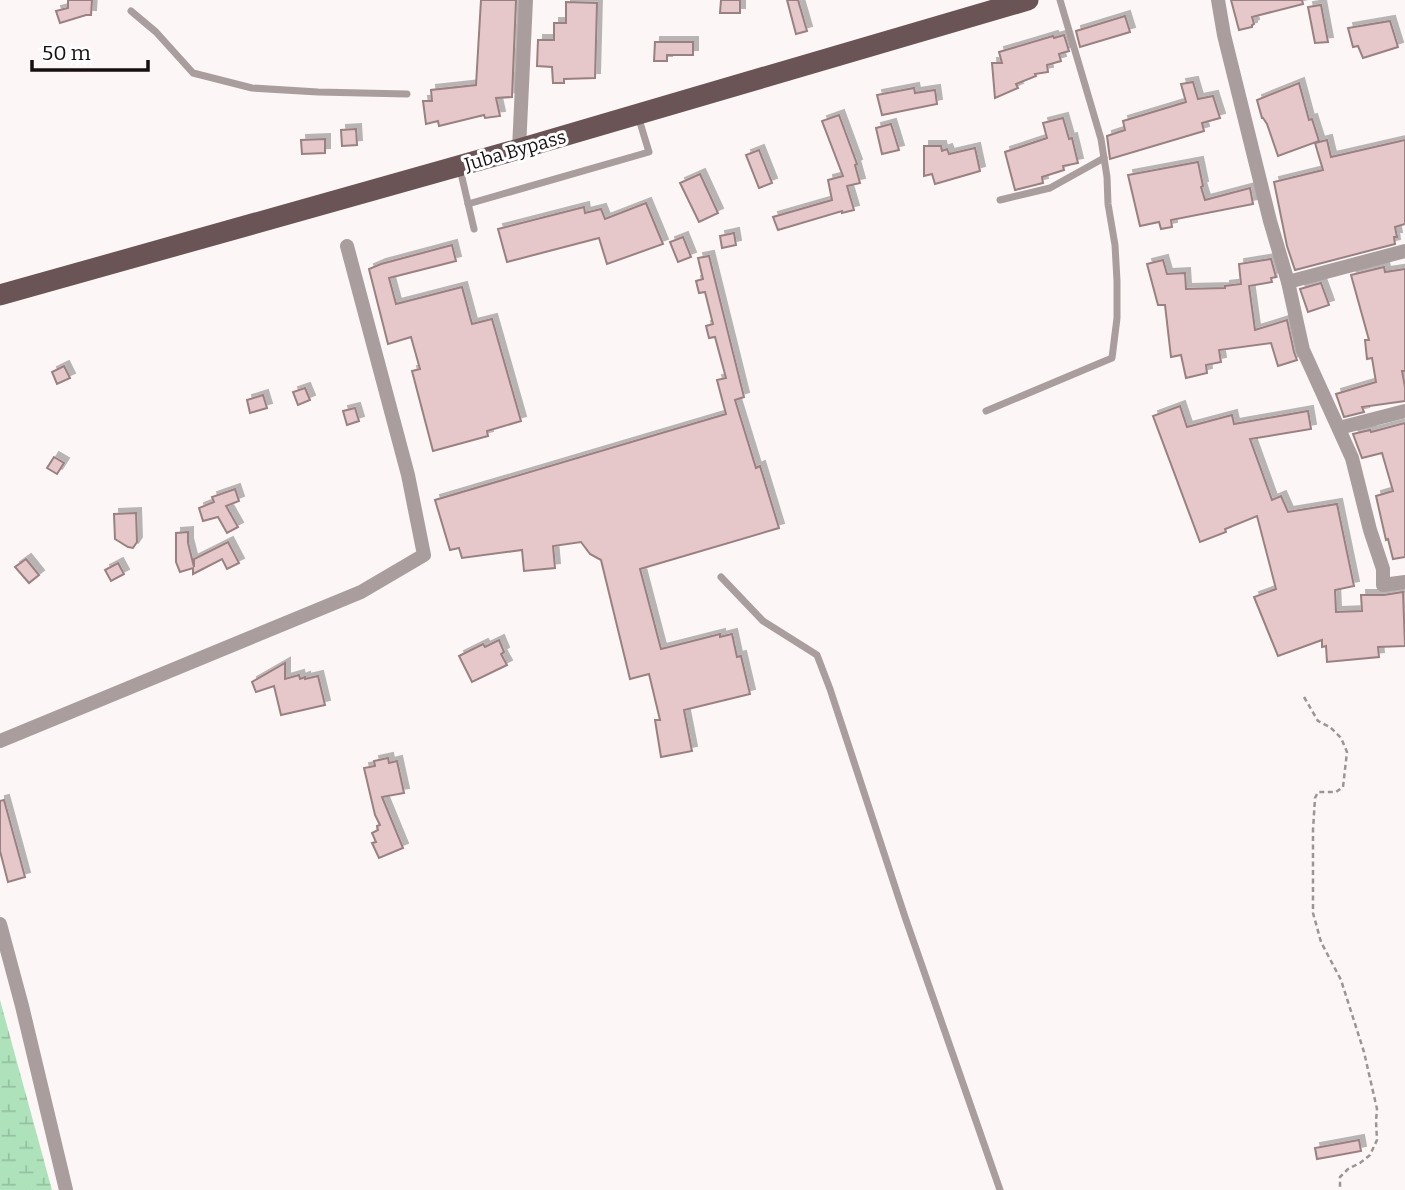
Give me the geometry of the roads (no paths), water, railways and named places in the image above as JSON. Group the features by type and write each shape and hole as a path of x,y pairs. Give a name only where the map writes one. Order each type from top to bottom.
{"main road":[{"name":"Juba Bypass","path":"0,295 519,149 1028,0"}],"street":[{"path":"519,149 526,0"},
{"path":"1219,0 1224,35 1303,350 1352,458 1383,569 1383,586 1405,582"},
{"path":"0,741 361,592 424,555 408,475 346,246"},
{"path":"1288,282 1405,251"},
{"path":"1339,428 1405,411"},
{"path":"0,924 66,1190"}],"lane":[{"path":"986,411 1111,358 1117,318 1117,281 1107,177 1101,139 1060,0"},
{"path":"131,11 156,32 193,73 252,88 407,94"},
{"path":"468,204 649,152 637,114"},
{"path":"1000,200 1050,188 1104,158"},
{"path":"459,166 474,229"},
{"path":"721,576 763,621 817,655 999,1190"}]}
